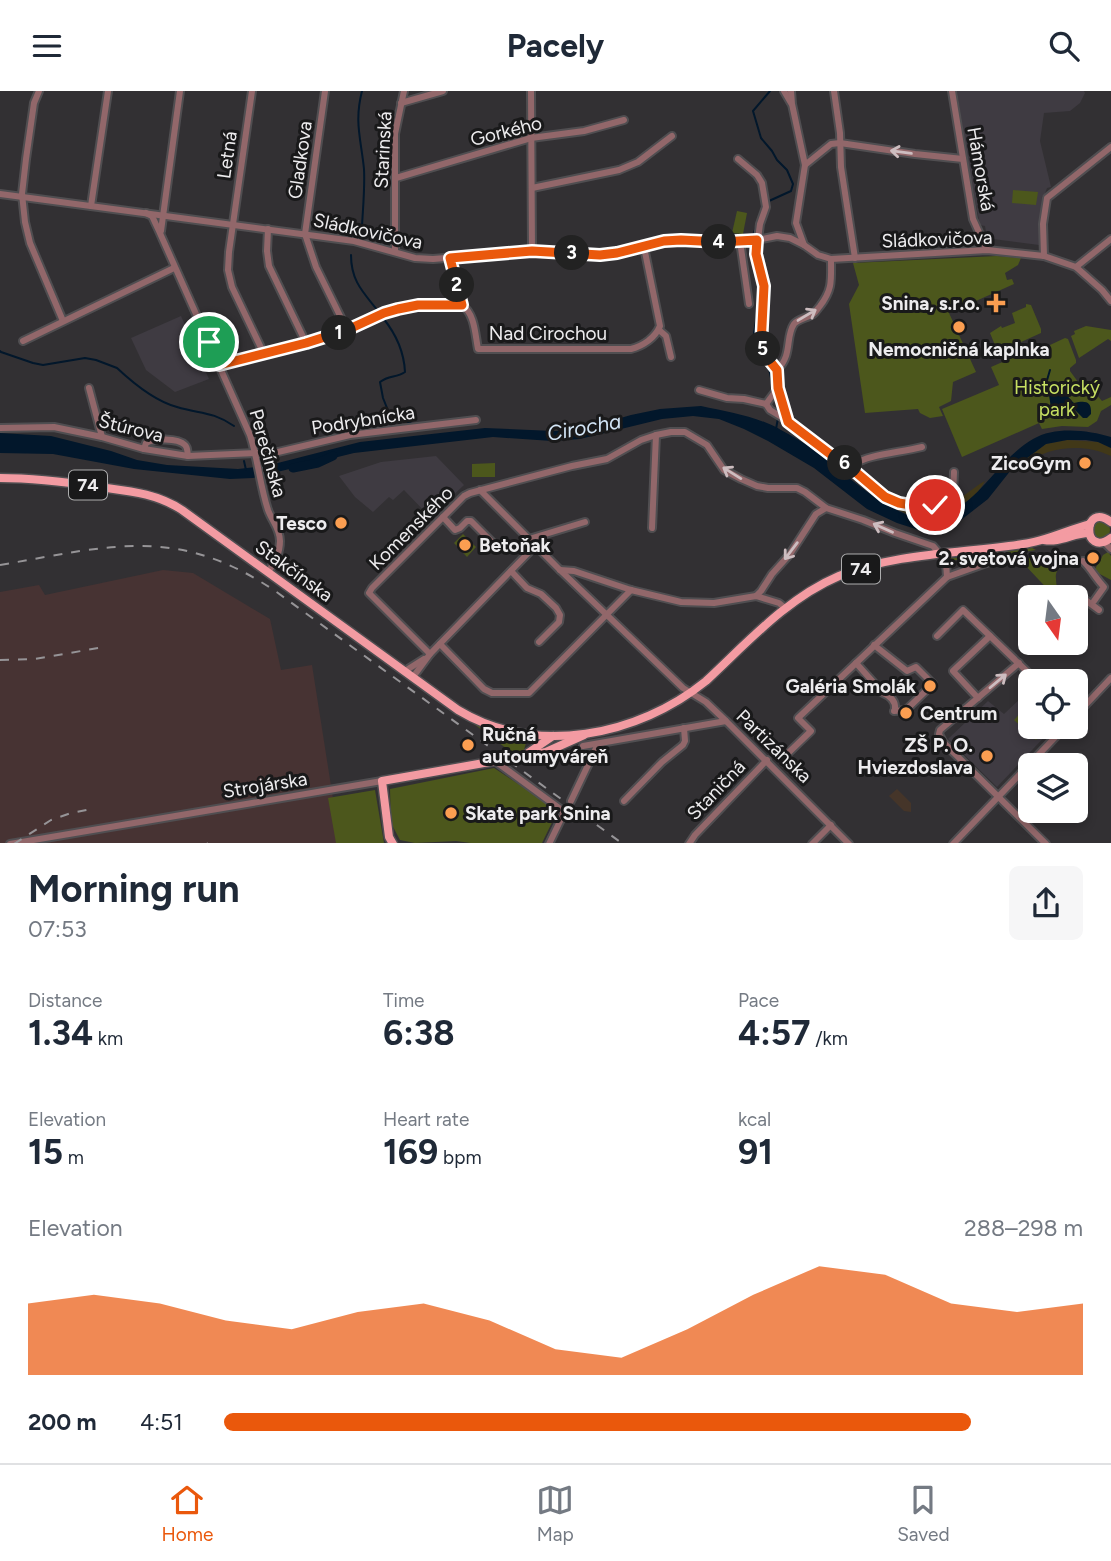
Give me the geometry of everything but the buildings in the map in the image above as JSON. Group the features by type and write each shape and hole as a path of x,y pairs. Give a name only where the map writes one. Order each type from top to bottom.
{"main road":[{"name":"Stakčínska","path":"0,478 66,482 151,495 166,500 183,509 472,718 520,732 553,736"},
{"name":"74","path":"1089,529 1096,518 1109,517"},
{"name":"Strojárska","path":"526,755 553,736 609,730 667,708 692,693 785,608 816,588 847,573 893,561 943,558 1044,540 1053,542 1089,529"},
{"path":"1089,529 1093,540 1107,540"},
{"path":"520,732 529,742 526,755"},
{"name":"Strojárska","path":"382,782 546,752 586,734"},
{"path":"551,750 554,744 553,736"},
{"path":"382,782 389,837 393,843"}],"street":[{"path":"39,91 31,118 22,197 26,233 63,321"},
{"path":"91,206 108,91"},
{"name":"Perečínska","path":"180,91 160,230 174,268 243,416 256,454 269,512 278,529 280,542 277,557 268,572"},
{"name":"Letná","path":"252,91 228,270 232,287 264,354"},
{"name":"Gladkova","path":"305,234 325,91"},
{"name":"Starinská","path":"396,252 396,134 404,91"},
{"path":"401,103 443,91"},
{"path":"531,91 532,251"},
{"path":"784,91 792,104"},
{"path":"790,238 796,223 804,165 791,91"},
{"path":"834,91 855,258"},
{"name":"Hámorská","path":"952,91 973,219 987,250"},
{"name":"Gorkého","path":"396,178 531,138 584,131 624,120"},
{"path":"532,188 619,170 638,162 672,136"},
{"path":"804,165 831,144 840,143 962,159"},
{"path":"1044,256 1043,224 1047,198 1111,147"},
{"path":"738,159 757,175 762,183 766,203 754,240 764,286 761,345 777,370 776,390 785,419"},
{"name":"Sládkovičova","path":"0,194 146,213 161,221 233,224 354,241 415,258 532,251 600,255 664,241 720,242 777,236 790,238 818,255 831,259 987,250 1044,256 1076,267 1111,301"},
{"name":"Perečínska","path":"146,213 152,220 161,221"},
{"name":"Perečínska","path":"161,221 162,240"},
{"path":"796,223 804,245"},
{"path":"268,229 269,266 306,343"},
{"path":"305,234 316,267 347,330"},
{"path":"1076,267 1111,239"},
{"path":"740,241 748,305"},
{"path":"643,247 659,314 659,330 666,336 671,357"},
{"path":"219,365 306,343 398,309 418,305 462,305 450,258"},
{"path":"777,370 783,365 795,322 815,313 828,295 832,284 831,259"},
{"path":"23,341 174,268"},
{"name":"Nad Cirochou","path":"462,305 472,321 478,349 631,349 638,347 659,330"},
{"path":"89,388 102,437"},
{"path":"699,390 727,398 766,404 770,410 845,463 885,497 899,503 922,507 944,503 953,496 954,472"},
{"path":"766,404 776,390"},
{"name":"Podrybnícka","path":"256,454 350,435 476,420"},
{"name":"Štúrova","path":"0,428 54,427 144,449 188,456 256,454"},
{"name":"Komenského","path":"428,656 369,593 464,496 607,459 641,440 671,432 685,432 707,445 724,470 757,486 797,488 825,508 933,546 943,558"},
{"path":"652,528 656,435"},
{"path":"144,449 151,439 177,441 184,443 188,456"},
{"path":"845,463 856,463 871,457 922,447"},
{"path":"853,471 856,463"},
{"name":"Komenského","path":"484,491 560,570 683,688 692,693"},
{"path":"756,596 790,554 816,514 825,508"},
{"path":"443,517 455,530 471,521 497,547"},
{"path":"529,539 585,522"},
{"path":"1107,540 1111,549"},
{"path":"413,677 428,656 536,545"},
{"path":"771,761 784,760 811,731 798,718 947,577 1006,556"},
{"path":"943,558 947,577"},
{"path":"1083,561 1104,587 1094,601"},
{"path":"560,570 574,571 631,590 681,602 714,603 756,596 779,603 785,608"},
{"path":"511,571 527,588 541,594 560,615 559,622 539,642"},
{"path":"440,644 484,689 492,693 529,693 631,590"},
{"path":"1088,602 1099,610"},
{"path":"937,636 963,610 1025,669"},
{"path":"978,698 953,671 990,636"},
{"path":"856,663 883,693 895,702 894,710 906,710 933,684 916,667 907,671 874,645"},
{"path":"405,671 428,656"},
{"path":"1019,663 940,730 939,734 943,742 1046,843"},
{"path":"1088,702 1111,678"},
{"name":"Partizánska","path":"692,693 706,702 771,761 849,843"},
{"path":"583,746 726,721"},
{"path":"624,801 662,762 683,745 684,728"},
{"path":"953,843 996,795 1053,739"},
{"path":"571,801 598,744"},
{"path":"495,761 564,814 549,843"},
{"name":"Staničná","path":"689,843 771,761"},
{"name":"Strojárska","path":"10,843 382,782"},
{"path":"813,843 831,825"}],"shaded area":[{"path":"957,91 1084,91 1080,103 1070,111 1044,113 1040,141 1051,187 1047,188 1042,196 1039,245 993,239 986,232 985,226 980,225"},
{"path":"181,316 209,379 175,392 146,370 131,338"},
{"path":"436,456 464,485 430,517 404,490 393,500 389,497 373,512 355,497 339,476 381,462"},
{"path":"163,570 193,573 270,619 281,670 312,665 340,843 0,843 0,592 39,585 45,595"},
{"path":"988,701 1004,714 1018,701 1018,739 1043,739 1029,753 1018,753 1018,765 997,787 948,739"},
{"path":"897,789 911,803 911,812 904,811 889,796"}],"green space":[{"path":"1013,190 1038,192 1036,205 1012,203"},
{"path":"737,211 747,213 743,234 732,233"},
{"path":"997,256 1021,258 1018,265 1005,273 1007,280 1012,279 1014,284 949,313 976,372 953,382 951,401 939,407 943,416 930,418 918,409 865,413 849,304 859,285 853,263"},
{"path":"1026,304 1031,305 1041,333 1001,351 997,350 990,333 1001,326 1002,328 1015,323 1012,313 1026,307"},
{"path":"1086,326 1111,330 1111,341 1108,339 1079,358 1071,336 1075,334 1074,331"},
{"name":"Historický park","path":"1068,339 1076,360 1070,371 1081,386 1089,381 1091,388 1102,401 1111,397 1111,405 1101,411 1097,421 1088,427 1062,426 1042,429 1039,423 962,457 942,409 999,385 991,367 1021,354 1024,359 1029,359 1035,356 1037,351"},
{"path":"495,463 495,477 472,477 472,464"},
{"path":"1101,521 1107,524 1110,530 1107,536 1101,539 1095,536 1092,530 1095,524"},
{"name":"Betoňak","path":"463,534 476,547 467,557 454,543"},
{"path":"1032,548 1036,550 947,561 947,559"},
{"path":"1108,552 1111,556 1111,580 1095,569 1103,555"},
{"path":"1040,553 1050,563 1053,561 1053,555 1079,555 1081,560 1060,568 1056,574 1057,585 1044,585 1023,563 1030,556"},
{"path":"466,718 521,737 526,743 524,750 515,755"},
{"path":"494,768 558,810 542,843 415,843 400,840 391,823 390,789"},
{"path":"375,790 384,843 336,843 328,798"}],"sand":[{"path":"1067,440 1098,442 1111,448 1111,456 1096,450 1071,448 1025,459 1046,444"},
{"path":"985,481 967,502 942,516 925,519 908,515 893,507 941,507 956,501"}],"water":[{"path":"1044,387 1063,392 1074,403 1089,404 1091,414 1083,418 1073,408 1054,410 1051,408 1049,395 1042,390"},
{"path":"701,406 772,425 813,449 868,493 900,512 930,519 945,515 964,503 1017,451 1042,435 1061,431 1092,433 1111,437 1111,448 1086,440 1046,444 1011,470 988,499 961,520 919,530 867,509 814,468 768,441 719,419 693,416 662,419 580,439 552,441 493,437 354,453 253,478 230,479 134,469 53,454 0,453 0,433 51,436 137,460 167,465 238,469 266,466 360,442 485,428 579,430 660,409"}],"waterway":[{"path":"362,91 358,121 364,169 362,226"},
{"path":"769,201 791,191 793,184 787,170 761,138 753,111 770,91"},
{"path":"752,238 757,224"},
{"path":"751,243 750,252 757,268"},
{"path":"351,255 356,279 378,311"},
{"path":"758,274 761,292 754,346 769,368 773,388"},
{"path":"383,318 398,343 405,372 380,382 383,398 389,413 412,424"},
{"path":"0,351 43,365 85,358 96,360 117,368 160,400 212,415 234,426"},
{"path":"1045,387 1050,370"},
{"path":"775,394 779,412"},
{"path":"776,429 778,418"},
{"name":"Cirocha","path":"293,468 318,463 333,456"},
{"path":"244,461 246,470"}],"railway":[{"path":"0,565 110,547 143,546 175,549 208,557 242,571 278,593 622,843"},
{"path":"0,660 35,659 104,647"},
{"path":"16,843 51,820 91,809"}],"place":[{"name":"Snina, s.r.o.","path":"996,303"},
{"name":"Nemocničná kaplnka","path":"959,327"},
{"name":"ZicoGym","path":"1085,463"},
{"name":"Tesco","path":"341,523"},
{"name":"Betoňak","path":"465,545"},
{"name":"2. svetová vojna","path":"1093,558"},
{"name":"Galéria Smolák","path":"930,686"},
{"name":"Centrum","path":"906,713"},
{"name":"Ručná autoumyváreň","path":"468,745"},
{"name":"ZŠ P. O. Hviezdoslava","path":"987,756"},
{"name":"Skate park Snina","path":"451,813"}],"route":[{"path":"209,342 219,365 306,343 398,309 418,305 462,305 450,258 532,251 600,255 664,241 757,240 756,254 764,286 761,345 777,370 778,388 788,422 845,463 885,497 899,503 922,507 935,505"}]}
